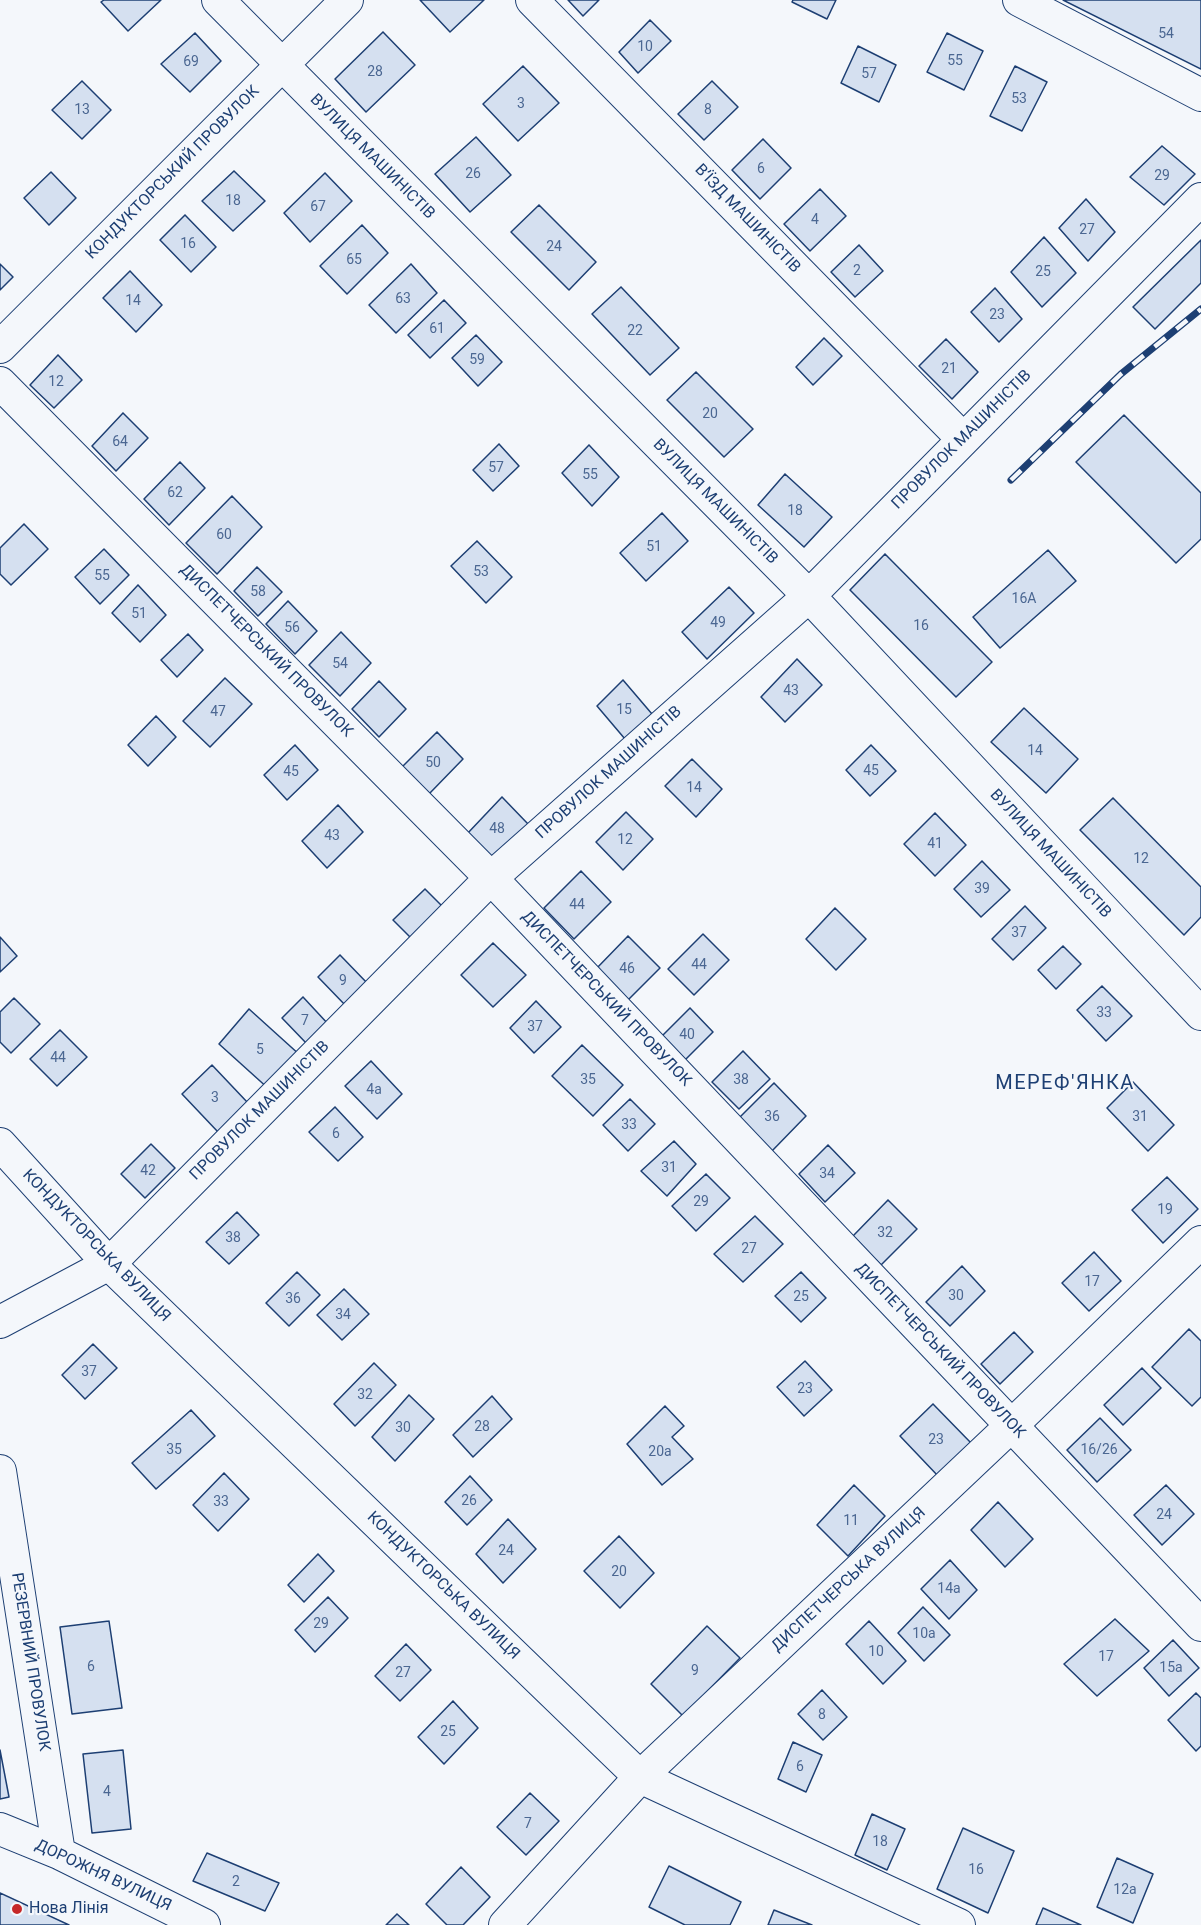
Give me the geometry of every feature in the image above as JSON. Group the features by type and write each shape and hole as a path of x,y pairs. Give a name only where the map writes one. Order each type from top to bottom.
{"street":[{"name":"ВУЛИЦЯ МАШИНІСТІВ","path":"218,0 809,596 1201,1014"},
{"name":"КОНДУКТОРСЬКИЙ ПРОВУЛОК","path":"0,347 347,0"},
{"name":"В’ЇЗД МАШИНІСТІВ","path":"532,0 963,439"},
{"path":"1019,0 1201,95"},
{"name":"ПРОВУЛОК МАШИНІСТІВ","path":"0,1322 109,1264 491,878 809,596 1201,199"},
{"name":"ДИСПЕТЧЕРСЬКИЙ ПРОВУЛОК","path":"0,383 491,878 1201,1625"},
{"name":"КОНДУКТОРСЬКА ВУЛИЦЯ","path":"0,1144 109,1264 640,1777 959,1925"},
{"name":"ДИСПЕТЧЕРСЬКА ВУЛИЦЯ","path":"505,1925 640,1777 1011,1426 1201,1242"},
{"name":"РЕЗЕРВНИЙ ПРОВУЛОК","path":"0,1471 59,1853"},
{"name":"ДОРОЖНЯ ВУЛИЦЯ","path":"0,1829 59,1853 204,1925"}],"building":[{"path":"104,0 161,0 128,31 101,2"},
{"path":"420,0 484,0 450,32"},
{"path":"568,0 599,0 583,16"},
{"path":"793,0 836,0 827,19 792,2"},
{"path":"1063,0 1201,0 1201,69"},
{"path":"650,20 671,41 638,73 619,52"},
{"path":"383,32 415,65 366,112 335,79"},
{"path":"195,33 221,61 190,92 161,64"},
{"path":"947,33 983,51 964,90 927,72"},
{"path":"858,46 896,65 879,102 841,83"},
{"path":"523,66 559,103 518,141 483,104"},
{"path":"1015,66 1047,82 1022,131 990,116"},
{"path":"82,81 111,110 82,139 52,110"},
{"path":"712,81 738,107 704,140 678,114"},
{"path":"476,137 511,175 470,212 435,174"},
{"path":"763,139 791,168 760,199 732,170"},
{"path":"1162,146 1195,174 1164,205 1130,177"},
{"path":"234,171 265,201 233,231 202,201"},
{"path":"51,172 76,198 49,225 24,198"},
{"path":"325,173 352,201 310,242 284,213"},
{"path":"820,189 846,216 810,251 784,224"},
{"path":"1086,199 1115,232 1088,261 1059,228"},
{"path":"539,205 596,262 569,290 511,232"},
{"path":"185,215 216,247 191,272 160,240"},
{"path":"362,225 388,253 347,294 320,266"},
{"path":"1044,237 1076,273 1042,307 1011,272"},
{"path":"1201,240 1201,283 1155,329 1133,307"},
{"path":"859,245 883,271 855,297 831,272"},
{"path":"0,264 13,277 0,290"},
{"path":"411,264 437,293 396,333 369,305"},
{"path":"130,271 162,305 136,332 103,298"},
{"path":"621,287 679,348 650,375 592,314"},
{"path":"995,288 1022,319 999,342 971,312"},
{"path":"444,300 466,323 430,358 408,335"},
{"path":"476,335 502,362 478,386 452,358"},
{"path":"824,338 842,356 813,385 796,367"},
{"path":"946,339 978,372 952,399 919,366"},
{"path":"58,355 82,380 54,408 30,385"},
{"path":"696,372 753,429 724,457 667,400"},
{"path":"123,413 148,438 116,471 92,446"},
{"path":"1124,415 1201,493 1201,539 1176,563 1076,462"},
{"path":"499,444 519,466 493,491 473,470"},
{"path":"589,445 619,477 592,506 562,473"},
{"path":"180,462 205,488 169,525 144,499"},
{"path":"785,474 832,517 804,547 758,505"},
{"path":"232,496 262,527 217,574 186,543"},
{"path":"662,513 688,541 646,581 620,553"},
{"path":"24,524 48,549 11,585 0,574 0,548"},
{"path":"477,541 512,577 486,603 451,566"},
{"path":"104,549 129,575 100,604 75,577"},
{"path":"1048,550 1076,581 1000,648 973,617"},
{"path":"885,554 992,662 956,697 850,590"},
{"path":"257,567 282,592 258,616 234,591"},
{"path":"138,585 166,615 140,642 112,613"},
{"path":"729,587 754,613 707,659 682,632"},
{"path":"288,601 317,631 295,654 266,624"},
{"path":"341,632 371,663 340,696 309,665"},
{"path":"188,634 203,650 177,677 161,660"},
{"path":"797,659 822,685 785,722 761,697"},
{"path":"225,678 252,704 210,747 183,721"},
{"path":"623,680 652,714 625,739 597,706"},
{"path":"379,681 406,709 379,737 352,709"},
{"path":"1024,708 1078,759 1046,793 991,742"},
{"path":"156,716 176,737 148,766 128,745"},
{"path":"437,732 463,759 429,794 402,767"},
{"path":"295,745 318,770 287,800 264,775"},
{"path":"871,745 896,771 870,796 846,770"},
{"path":"692,759 722,789 696,817 665,786"},
{"path":"502,797 528,824 493,862 466,835"},
{"path":"1113,798 1201,887 1201,917 1184,935 1080,830"},
{"path":"338,805 363,832 327,868 302,841"},
{"path":"626,812 653,839 623,870 596,842"},
{"path":"935,813 966,845 935,876 904,844"},
{"path":"982,861 1010,890 981,917 954,889"},
{"path":"581,871 611,902 574,939 544,908"},
{"path":"425,889 444,908 412,939 393,920"},
{"path":"1025,906 1046,928 1013,960 992,939"},
{"path":"835,908 866,939 836,970 806,939"},
{"path":"703,934 729,960 694,995 668,969"},
{"path":"628,936 660,968 626,1002 595,970"},
{"path":"0,937 17,956 0,972"},
{"path":"493,943 526,975 493,1007 461,975"},
{"path":"1063,946 1081,964 1056,989 1038,970"},
{"path":"340,955 369,985 347,1007 318,977"},
{"path":"1102,986 1132,1016 1106,1041 1077,1010"},
{"path":"303,997 329,1025 308,1045 282,1018"},
{"path":"14,998 40,1024 11,1053 0,1042 0,1012"},
{"path":"536,1001 561,1027 534,1053 510,1028"},
{"path":"690,1008 713,1032 683,1062 660,1038"},
{"path":"249,1009 301,1056 270,1090 219,1044"},
{"path":"60,1030 87,1057 57,1086 30,1059"},
{"path":"582,1045 623,1085 593,1116 552,1076"},
{"path":"743,1051 770,1079 739,1109 712,1082"},
{"path":"371,1061 402,1094 377,1119 345,1086"},
{"path":"212,1065 248,1103 218,1132 182,1094"},
{"path":"1133,1082 1174,1125 1148,1151 1107,1108"},
{"path":"774,1083 806,1116 771,1152 738,1119"},
{"path":"630,1099 655,1124 628,1151 603,1125"},
{"path":"335,1107 363,1137 338,1161 309,1132"},
{"path":"674,1141 696,1164 667,1196 641,1171"},
{"path":"151,1144 175,1168 145,1198 121,1174"},
{"path":"828,1145 855,1173 825,1202 799,1174"},
{"path":"706,1174 730,1198 696,1231 672,1206"},
{"path":"1167,1177 1198,1209 1163,1243 1132,1210"},
{"path":"888,1200 917,1229 881,1265 853,1236"},
{"path":"237,1212 259,1235 229,1264 206,1242"},
{"path":"755,1216 783,1244 743,1282 714,1254"},
{"path":"1094,1252 1121,1281 1089,1311 1062,1283"},
{"path":"962,1266 985,1291 950,1326 926,1302"},
{"path":"297,1272 320,1295 289,1326 266,1303"},
{"path":"801,1272 826,1298 801,1322 775,1296"},
{"path":"344,1289 369,1314 342,1340 317,1315"},
{"path":"1189,1329 1201,1341 1201,1397 1192,1406 1152,1367"},
{"path":"1014,1332 1033,1352 1000,1384 981,1364"},
{"path":"93,1344 117,1368 85,1399 62,1375"},
{"path":"805,1361 832,1390 804,1416 777,1387"},
{"path":"374,1363 396,1385 355,1426 334,1404"},
{"path":"1142,1368 1161,1388 1123,1425 1104,1405"},
{"path":"409,1395 434,1419 395,1461 372,1437"},
{"path":"492,1396 512,1419 473,1457 453,1435"},
{"path":"933,1404 972,1444 939,1477 900,1436"},
{"path":"665,1406 684,1426 672,1437 693,1459 662,1485 627,1444"},
{"path":"191,1410 215,1436 156,1489 132,1463"},
{"path":"1100,1418 1131,1450 1097,1482 1067,1450"},
{"path":"224,1473 249,1499 218,1531 193,1505"},
{"path":"470,1476 492,1500 467,1525 445,1502"},
{"path":"854,1485 885,1516 848,1556 817,1525"},
{"path":"1166,1485 1194,1514 1162,1545 1134,1515"},
{"path":"998,1502 1033,1539 1005,1567 971,1530"},
{"path":"508,1519 536,1549 503,1583 476,1554"},
{"path":"619,1536 654,1573 620,1608 584,1571"},
{"path":"318,1554 334,1571 304,1602 288,1585"},
{"path":"950,1560 977,1590 949,1619 921,1589"},
{"path":"328,1597 348,1618 315,1652 295,1630"},
{"path":"923,1607 950,1635 924,1661 898,1633"},
{"path":"1115,1619 1149,1651 1097,1696 1064,1664"},
{"path":"109,1621 122,1708 72,1714 60,1627"},
{"path":"869,1621 906,1661 883,1684 846,1644"},
{"path":"707,1626 740,1658 683,1716 651,1684"},
{"path":"1173,1640 1199,1668 1169,1696 1144,1668"},
{"path":"406,1644 431,1670 400,1701 375,1676"},
{"path":"822,1690 847,1717 823,1740 798,1714"},
{"path":"1196,1693 1201,1698 1201,1746 1196,1751 1168,1720"},
{"path":"453,1701 478,1728 444,1764 418,1737"},
{"path":"793,1742 822,1755 806,1792 778,1779"},
{"path":"0,1750 9,1797 0,1799"},
{"path":"123,1750 131,1829 92,1833 83,1754"},
{"path":"530,1793 559,1821 526,1855 497,1827"},
{"path":"872,1814 905,1829 887,1870 855,1855"},
{"path":"963,1828 1014,1851 988,1913 937,1889"},
{"path":"207,1853 279,1883 265,1911 193,1881"},
{"path":"1117,1858 1153,1874 1133,1923 1097,1907"},
{"path":"669,1866 741,1902 730,1925 685,1925 649,1907"},
{"path":"461,1867 490,1897 463,1925 447,1925 426,1904"},
{"name":"Нова Лінія","path":"0,1893 69,1925 0,1925"},
{"path":"1043,1908 1081,1925 1036,1925"},
{"path":"774,1910 812,1925 768,1925"},
{"path":"397,1914 409,1925 386,1925"}],"railway":[{"path":"1011,480 1121,374 1201,309"}],"place":[{"name":"Нова Лінія","path":"17,1909"}],"district":[{"name":"МЕРЕФ'ЯНКА","path":"1065,1084"}]}
